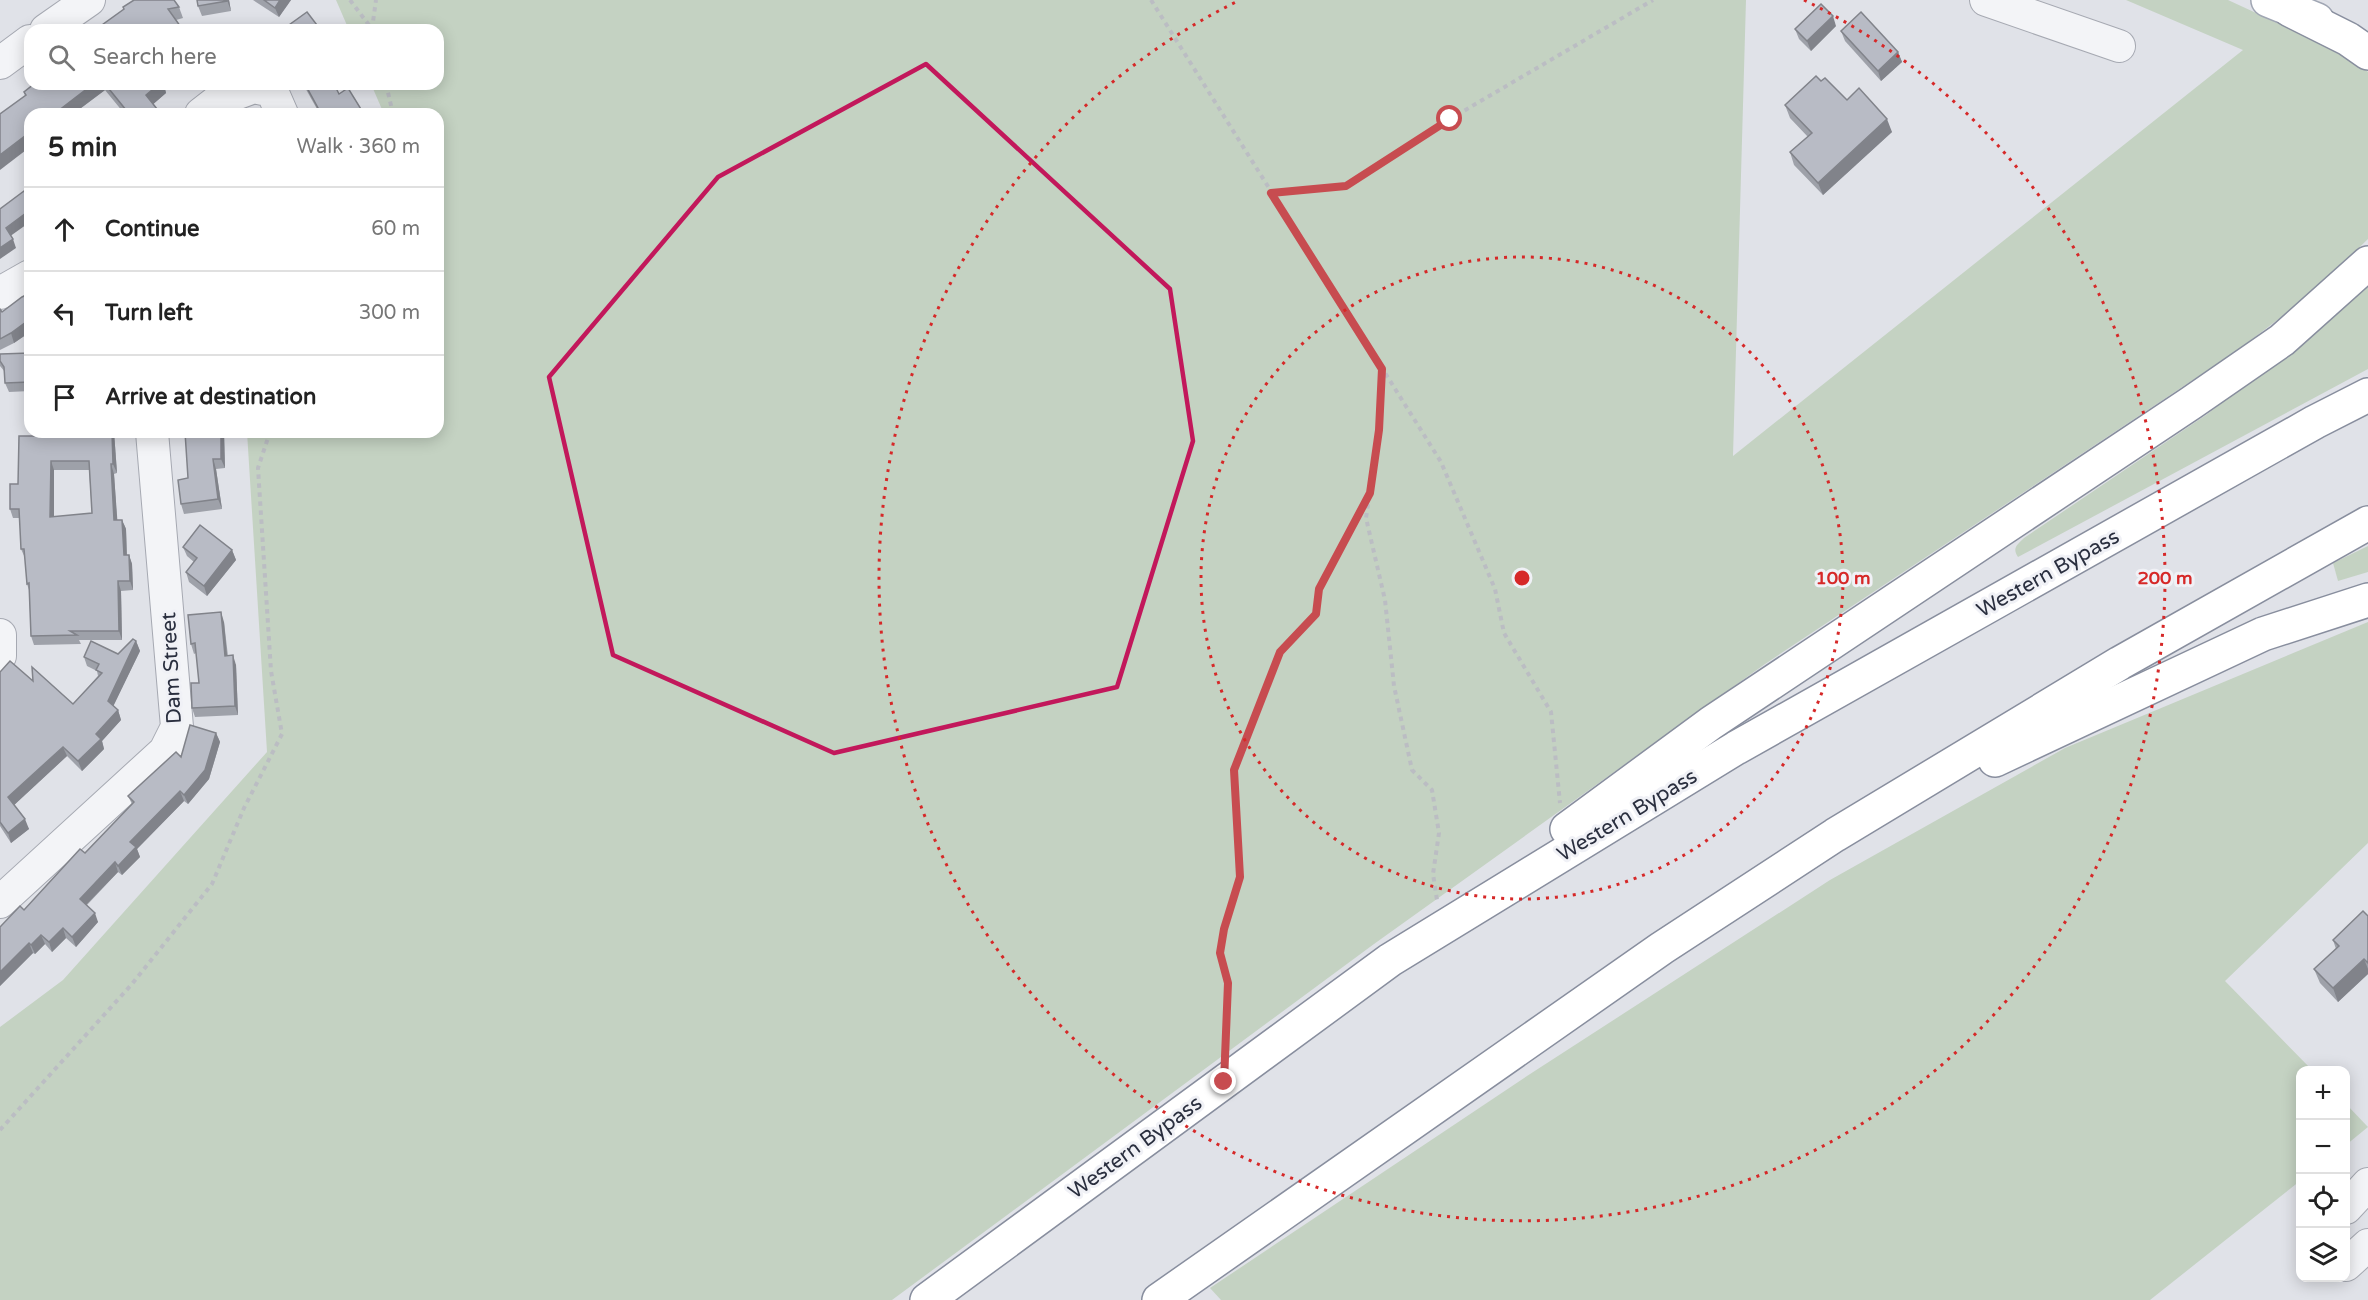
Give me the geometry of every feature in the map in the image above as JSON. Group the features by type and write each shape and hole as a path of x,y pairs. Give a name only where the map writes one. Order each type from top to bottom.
{"main road":[{"path":"2279,5 2337,27 2368,42"},
{"path":"2279,5 2348,39 2368,53"},
{"path":"1390,960 1711,723 2191,404 2282,340 2368,262"},
{"name":"Western Bypass","path":"927,1300 1390,960 1736,748 2305,428 2368,395"},
{"path":"1159,1300 1662,948 1835,835 2120,663 2368,523"},
{"path":"1835,835 2263,634 2368,600"}],"street":[{"path":"52,17 89,0"},
{"path":"1986,0 2119,46"},
{"path":"0,63 24,45"},
{"path":"209,108 219,100 246,90"},
{"path":"265,90 272,92 279,108"},
{"path":"0,293 24,279"},
{"name":"Dam Street","path":"0,902 165,751 177,727 153,438"},
{"path":"0,635 0,656"},
{"path":"2350,1204 2368,1184"},
{"path":"2350,1261 2368,1245"}],"path":[{"path":"350,0 368,24"},
{"path":"373,24 376,0"},
{"path":"1151,0 1441,462 1495,589 1504,633 1551,712 1563,832"},
{"path":"1271,193 1346,186 1450,119 1653,0"},
{"path":"387,90 392,108"},
{"path":"1382,369 1379,430 1366,518 1385,600 1400,716 1412,770 1432,790 1439,833 1433,874 1440,923"},
{"path":"0,1130 132,984 212,884 244,808 282,734 272,670 258,468 268,438"},
{"path":"1224,1082 1228,983 1220,953 1224,929 1240,877 1234,770 1280,652 1316,614 1319,589 1370,493"}],"highlighted area":[{"path":"926,64 1170,289 1193,441 1117,687 834,753 613,655 549,377 718,177"}],"green space":[{"path":"336,0 1746,0 1733,456 2243,50 2126,0 2228,0 2306,36 2368,72 2368,239 2311,294 2238,350 1765,664 1374,944 892,1300 0,1300 0,1027 63,980 267,752 247,438 444,438 444,108 381,108 374,90 444,90 444,24 346,24"},
{"path":"2368,284 2368,369 2018,557 2015,549 2024,538 2206,415 2275,362"},
{"path":"2368,546 2368,572 2338,581 2333,563"},
{"path":"2368,622 2368,843 2225,981 2308,1066 2296,1066 2296,1184 2150,1300 1221,1300 1210,1288 1527,1076 1830,880 2065,748"},
{"path":"2350,1108 2368,1127 2350,1142"}],"building":[{"path":"134,0 174,0 179,7 168,9 179,24 103,24 124,9 123,7"},
{"path":"197,0 227,0 227,1 198,6"},
{"path":"264,0 280,0 275,8"},
{"path":"1821,4 1833,16 1807,41 1795,29"},
{"path":"307,12 316,24 290,24"},
{"path":"1861,12 1898,52 1878,71 1841,31"},
{"path":"1816,76 1821,81 1825,78 1847,100 1859,88 1887,119 1818,183 1790,152 1812,133 1785,105"},
{"path":"26,90 85,90 62,108 24,108 24,137 0,155 0,114 26,95 24,92"},
{"path":"110,90 152,90 146,95 156,108 124,108"},
{"path":"308,90 337,90 339,94 349,90 360,108 318,108"},
{"path":"24,191 24,214 6,228 13,239 0,248 0,209"},
{"path":"24,296 24,323 0,339 0,309 2,312"},
{"path":"24,353 24,382 5,383 0,354"},
{"path":"19,436 24,436 24,438 112,438 114,520 122,520 124,555 129,555 130,581 118,581 119,631 70,631 77,635 31,636 29,583 27,584 24,549 21,549 19,509 10,509 10,484 18,484","holes":["51,461 89,461 92,513 50,517"]},
{"path":"185,438 221,438 221,459 213,459 218,499 181,504 178,480 188,478"},
{"path":"200,525 232,550 204,586 186,572 197,558 183,547"},
{"path":"221,612 225,656 233,655 235,706 192,708 191,683 199,683 195,643 191,644 188,615"},
{"path":"133,639 136,641 108,701 118,710 96,734 101,739 78,761 63,747 8,797 25,819 8,833 0,822 0,672 10,661 33,681 32,667 73,704 102,673 96,670 99,664 84,657 91,641 118,654"},
{"path":"190,725 216,733 205,770 184,795 180,791 130,842 136,847 118,866 115,862 80,899 95,913 72,937 63,928 49,942 41,935 31,945 29,943 0,972 0,927 20,906 24,910 80,849 85,853 134,802 128,796 176,752 181,757"},
{"path":"2363,911 2368,916 2368,963 2364,959 2333,988 2314,969 2339,946 2333,940"}],"route":[{"path":"1224,1082 1228,983 1220,953 1224,929 1240,877 1234,770 1280,652 1316,614 1319,589 1370,493 1379,430 1382,369 1271,193 1346,186 1450,119"}]}
